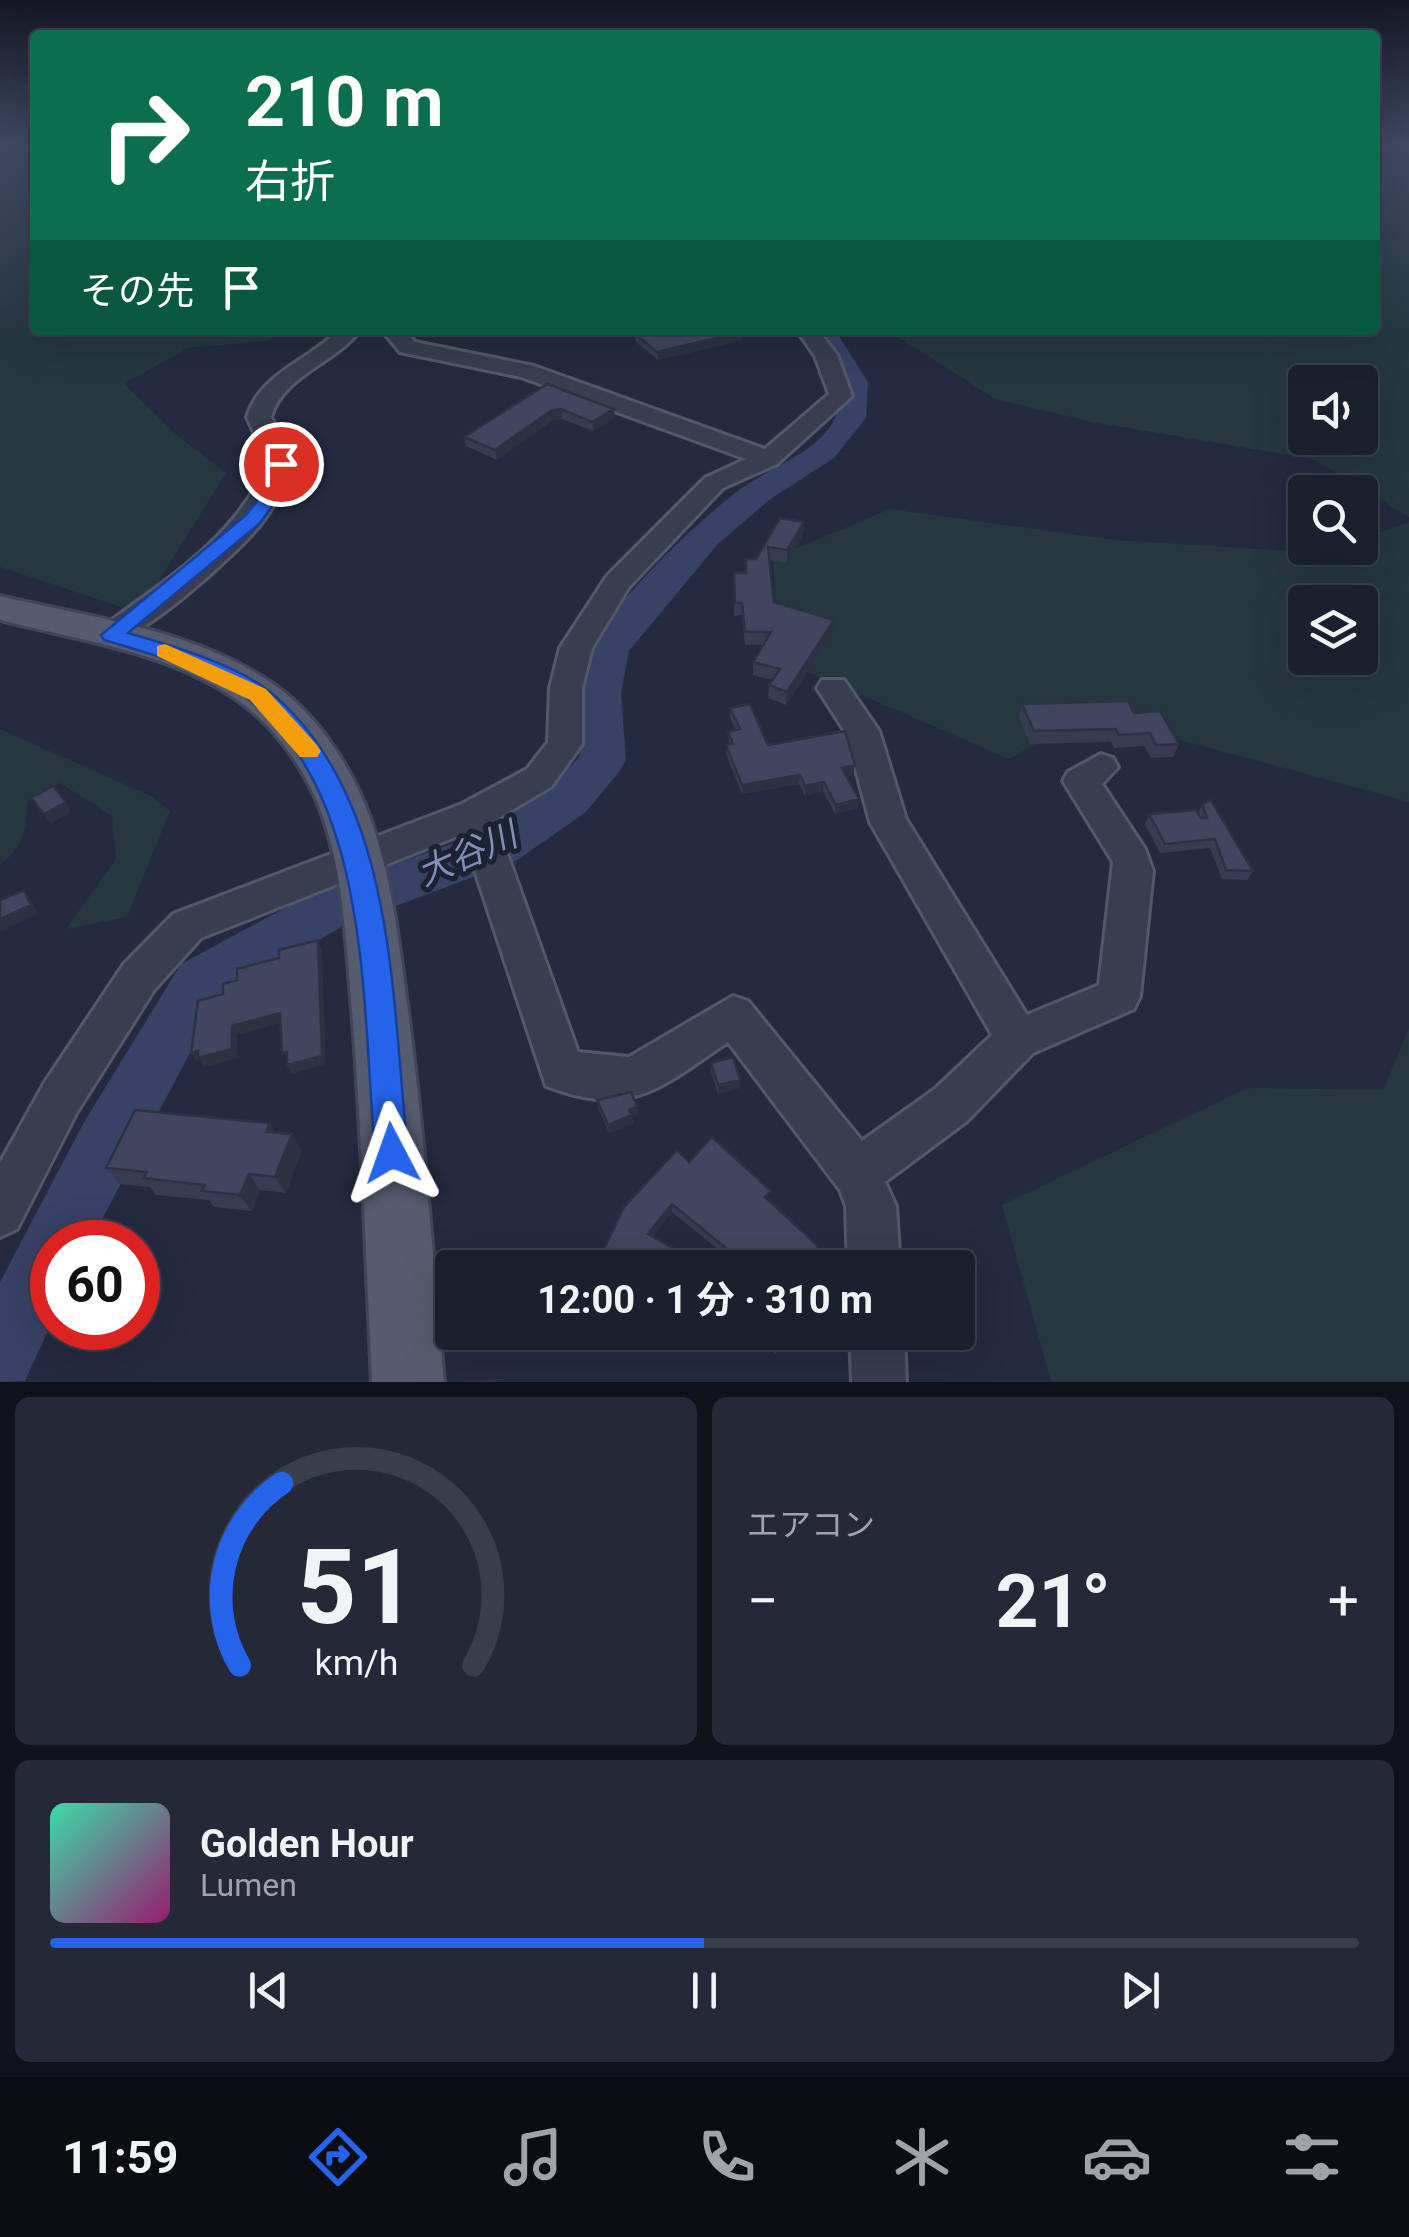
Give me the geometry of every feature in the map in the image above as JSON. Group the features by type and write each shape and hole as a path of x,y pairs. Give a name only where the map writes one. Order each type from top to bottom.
{"main road":[{"path":"0,608 172,653 258,694 296,733 334,788 364,883 383,1038 408,1382"}],"street":[{"path":"112,635 253,519 272,494 281,464 259,416 265,397 344,335"},
{"path":"397,335 408,347 526,371 635,407 768,460"},
{"path":"0,1212 61,1097 139,977 188,926 243,901 364,883 477,821 539,778 565,744 566,688 576,648 617,582 714,483 768,460 841,396 826,355 812,335"},
{"path":"833,688 862,731 888,822 1018,1039"},
{"path":"857,1173 952,1105 1018,1039 1119,996 1134,871 1132,860 1082,781 1101,767"},
{"path":"477,821 562,1071 634,1079 733,1014 857,1173 872,1206 873,1250"},
{"path":"878,1350 879,1382"}],"shaded area":[{"path":"0,210 30,210 30,335 274,335 271,340 188,348 124,384 178,436 226,473 139,613 0,567"},
{"path":"1380,210 1409,210 1409,517 1378,498 1378,475 1339,475 1313,459 1289,455 1378,455 1378,365 1288,365 1288,455 1092,422 995,399 895,335 1380,335"},
{"path":"890,509 1115,540 1288,551 1288,565 1378,565 1378,533 1409,522 1409,802 1088,715 1009,759 778,659 773,558"},
{"path":"0,729 149,795 170,811 127,917 66,929 116,859 112,816 60,783 28,801 19,844 0,864"},
{"path":"1409,1028 1409,1382 1051,1382 1002,1205 1247,1088 1383,1090"}],"building":[{"path":"636,335 729,335 657,352"},
{"path":"547,384 614,409 592,422 561,409 552,410 495,450 464,437"},
{"path":"780,518 804,522 787,550 768,547 774,602 834,620 787,692 769,685 780,669 753,662 771,632 745,632 742,603 735,603 734,573 746,573 746,559 756,559"},
{"path":"1128,701 1134,713 1160,711 1179,744 1156,745 1150,733 1119,735 1116,729 1034,731 1022,704"},
{"path":"750,704 768,745 845,731 855,765 842,768 859,799 836,805 824,782 805,786 800,775 742,785 726,745 733,744 728,732 740,729 730,708"},
{"path":"53,786 66,802 44,814 31,798"},
{"path":"1211,800 1253,871 1226,870 1215,839 1165,844 1149,814 1196,810 1201,818 1207,818 1202,804"},
{"path":"24,890 31,905 0,919 0,900"},
{"path":"318,940 322,1056 287,1065 287,1052 282,1054 280,1013 232,1026 232,1049 198,1058 198,1051 191,1053 198,1001 223,994 223,984 237,980 237,969 279,958 279,950"},
{"path":"733,1057 740,1080 718,1085 711,1063"},
{"path":"631,1092 637,1106 629,1110 632,1115 608,1125 597,1100"},
{"path":"135,1110 270,1123 266,1132 292,1134 275,1177 249,1174 240,1195 202,1191 205,1185 143,1178 147,1172 106,1168"},
{"path":"712,1137 771,1191 765,1197 818,1246 815,1250 728,1250 672,1204 648,1234 676,1250 603,1250 624,1207 677,1150 689,1162"}],"waterway":[{"name":"大谷川","path":"67,1220 106,1143 200,981 327,910 499,847 569,799 603,760 600,693 603,667 611,646 704,537 757,493 822,451 851,418 855,405 853,382 843,359 824,335"},
{"name":"大谷川","path":"0,1356 30,1294"}],"slow traffic":[{"path":"165,651 258,694 309,751"}],"route":[{"path":"281,464 272,494 253,519 112,635 172,653 258,694 296,733 334,788 364,877 392,1153"}]}
